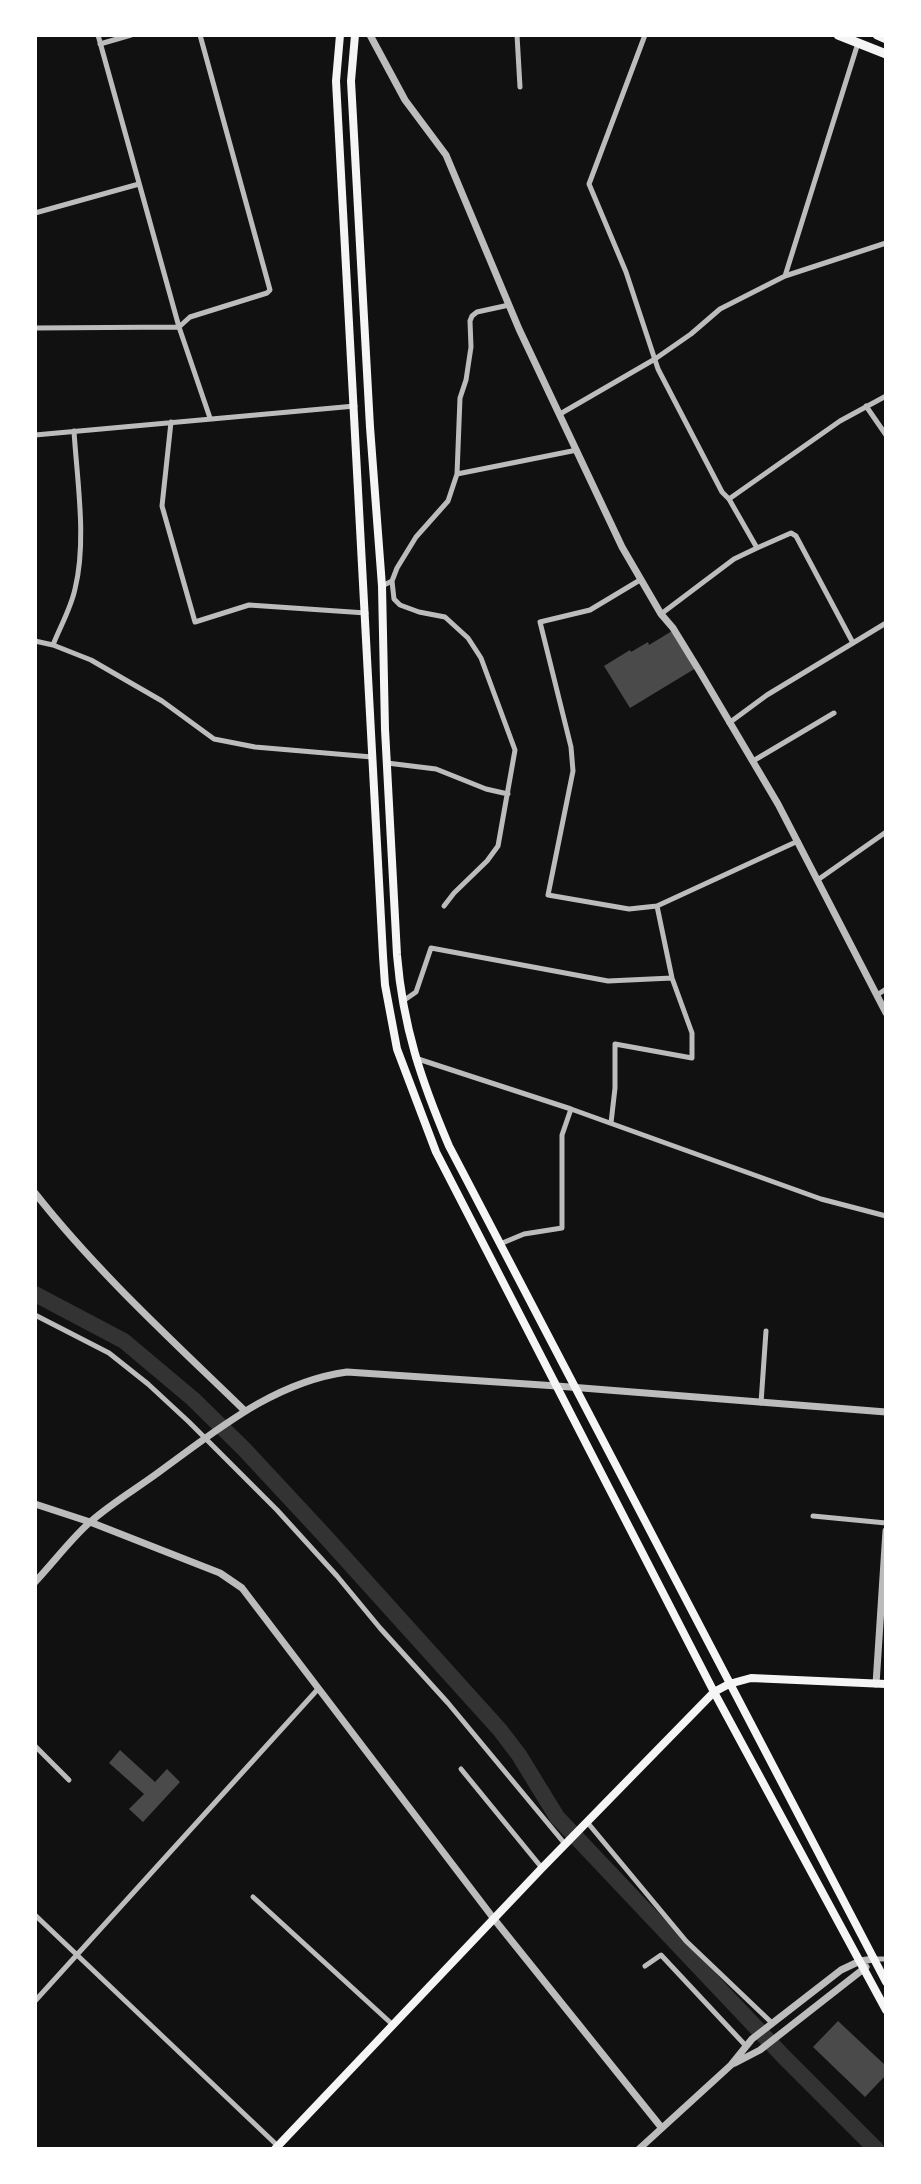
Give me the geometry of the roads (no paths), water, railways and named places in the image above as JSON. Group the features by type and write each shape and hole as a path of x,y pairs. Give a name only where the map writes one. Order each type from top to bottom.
{"highway":[{"path":"838,35 886,54"},
{"path":"877,35 886,38"}],"main road":[{"path":"340,35 336,81 384,975 397,1049 436,1152 714,1692 886,2010"},
{"path":"355,35 351,81 382,586 385,729 397,955 415,1058 449,1146 886,1982"},
{"path":"371,730 385,729"},
{"path":"278,2148 542,1868 714,1692 729,1684 751,1678 881,1684"}],"street":[{"path":"98,35 179,327 209,418"},
{"path":"100,44 131,35"},
{"path":"35,328 179,327 190,317 267,293 271,285 200,35"},
{"path":"370,35 405,100 446,155 509,305 640,580 673,628 753,761 819,878 886,1013"},
{"path":"517,35 520,87"},
{"path":"645,35 589,184 626,272 655,359 722,492 729,499 757,548"},
{"path":"785,276 858,43"},
{"path":"35,213 139,184"},
{"path":"559,414 655,359 691,334 720,309 785,276 886,243"},
{"path":"444,906 498,846 515,750 481,657 468,638 445,617 400,605 394,599 392,581 416,537 448,501 457,474 460,398 471,347 470,321 477,312 509,305"},
{"path":"729,499 840,421 886,396"},
{"path":"35,435 355,406"},
{"path":"866,407 886,435"},
{"path":"171,422 162,506 195,622 249,605 366,613"},
{"path":"53,645 75,590 78,565 80,539 74,431"},
{"path":"457,474 577,450"},
{"path":"661,614 734,559 791,533 796,536 853,643"},
{"path":"640,580 590,610 540,622 572,747 573,771 548,895 629,909 657,906 798,841"},
{"path":"382,586 392,581"},
{"path":"729,723 768,695 886,623"},
{"path":"35,641 90,660 127,680 162,701 214,739 255,747 372,757"},
{"path":"753,761 834,713"},
{"path":"387,763 436,769 486,789 508,794"},
{"path":"819,878 886,832"},
{"path":"611,1123 615,1088 615,1044 692,1058 692,1033 672,978 657,906"},
{"path":"403,1001 416,992 430,948 608,981 672,978"},
{"path":"877,995 886,989"},
{"path":"415,1058 571,1109 821,1199 886,1216"},
{"path":"500,1244 524,1234 562,1228 562,1135 571,1109"},
{"path":"35,1194 131,1301 245,1411"},
{"path":"35,1315 108,1353 148,1384 277,1510 448,1703 565,1844"},
{"path":"761,1403 766,1331"},
{"path":"35,1582 90,1522 245,1411 301,1382 320,1376 346,1372 557,1385 886,1412"},
{"path":"35,1504 90,1522 232,1579 242,1588 494,1919 661,2127"},
{"path":"813,1516 886,1523"},
{"path":"881,1684 886,1531"},
{"path":"35,2001 318,1689"},
{"path":"35,1746 69,1780"},
{"path":"461,1769 542,1868"},
{"path":"587,1822 686,1941 770,2025"},
{"path":"253,1897 393,2025"},
{"path":"35,1915 278,2148"},
{"path":"645,1966 661,1955 746,2046"},
{"path":"731,2065 760,2050 862,1965 874,1959 886,1959"},
{"path":"639,2149 731,2065 752,2039 841,1970 862,1965"}],"waterway":[{"path":"35,1294 124,1341 193,1399 244,1449 500,1730 519,1755 557,1817 784,2057 876,2149"}]}
